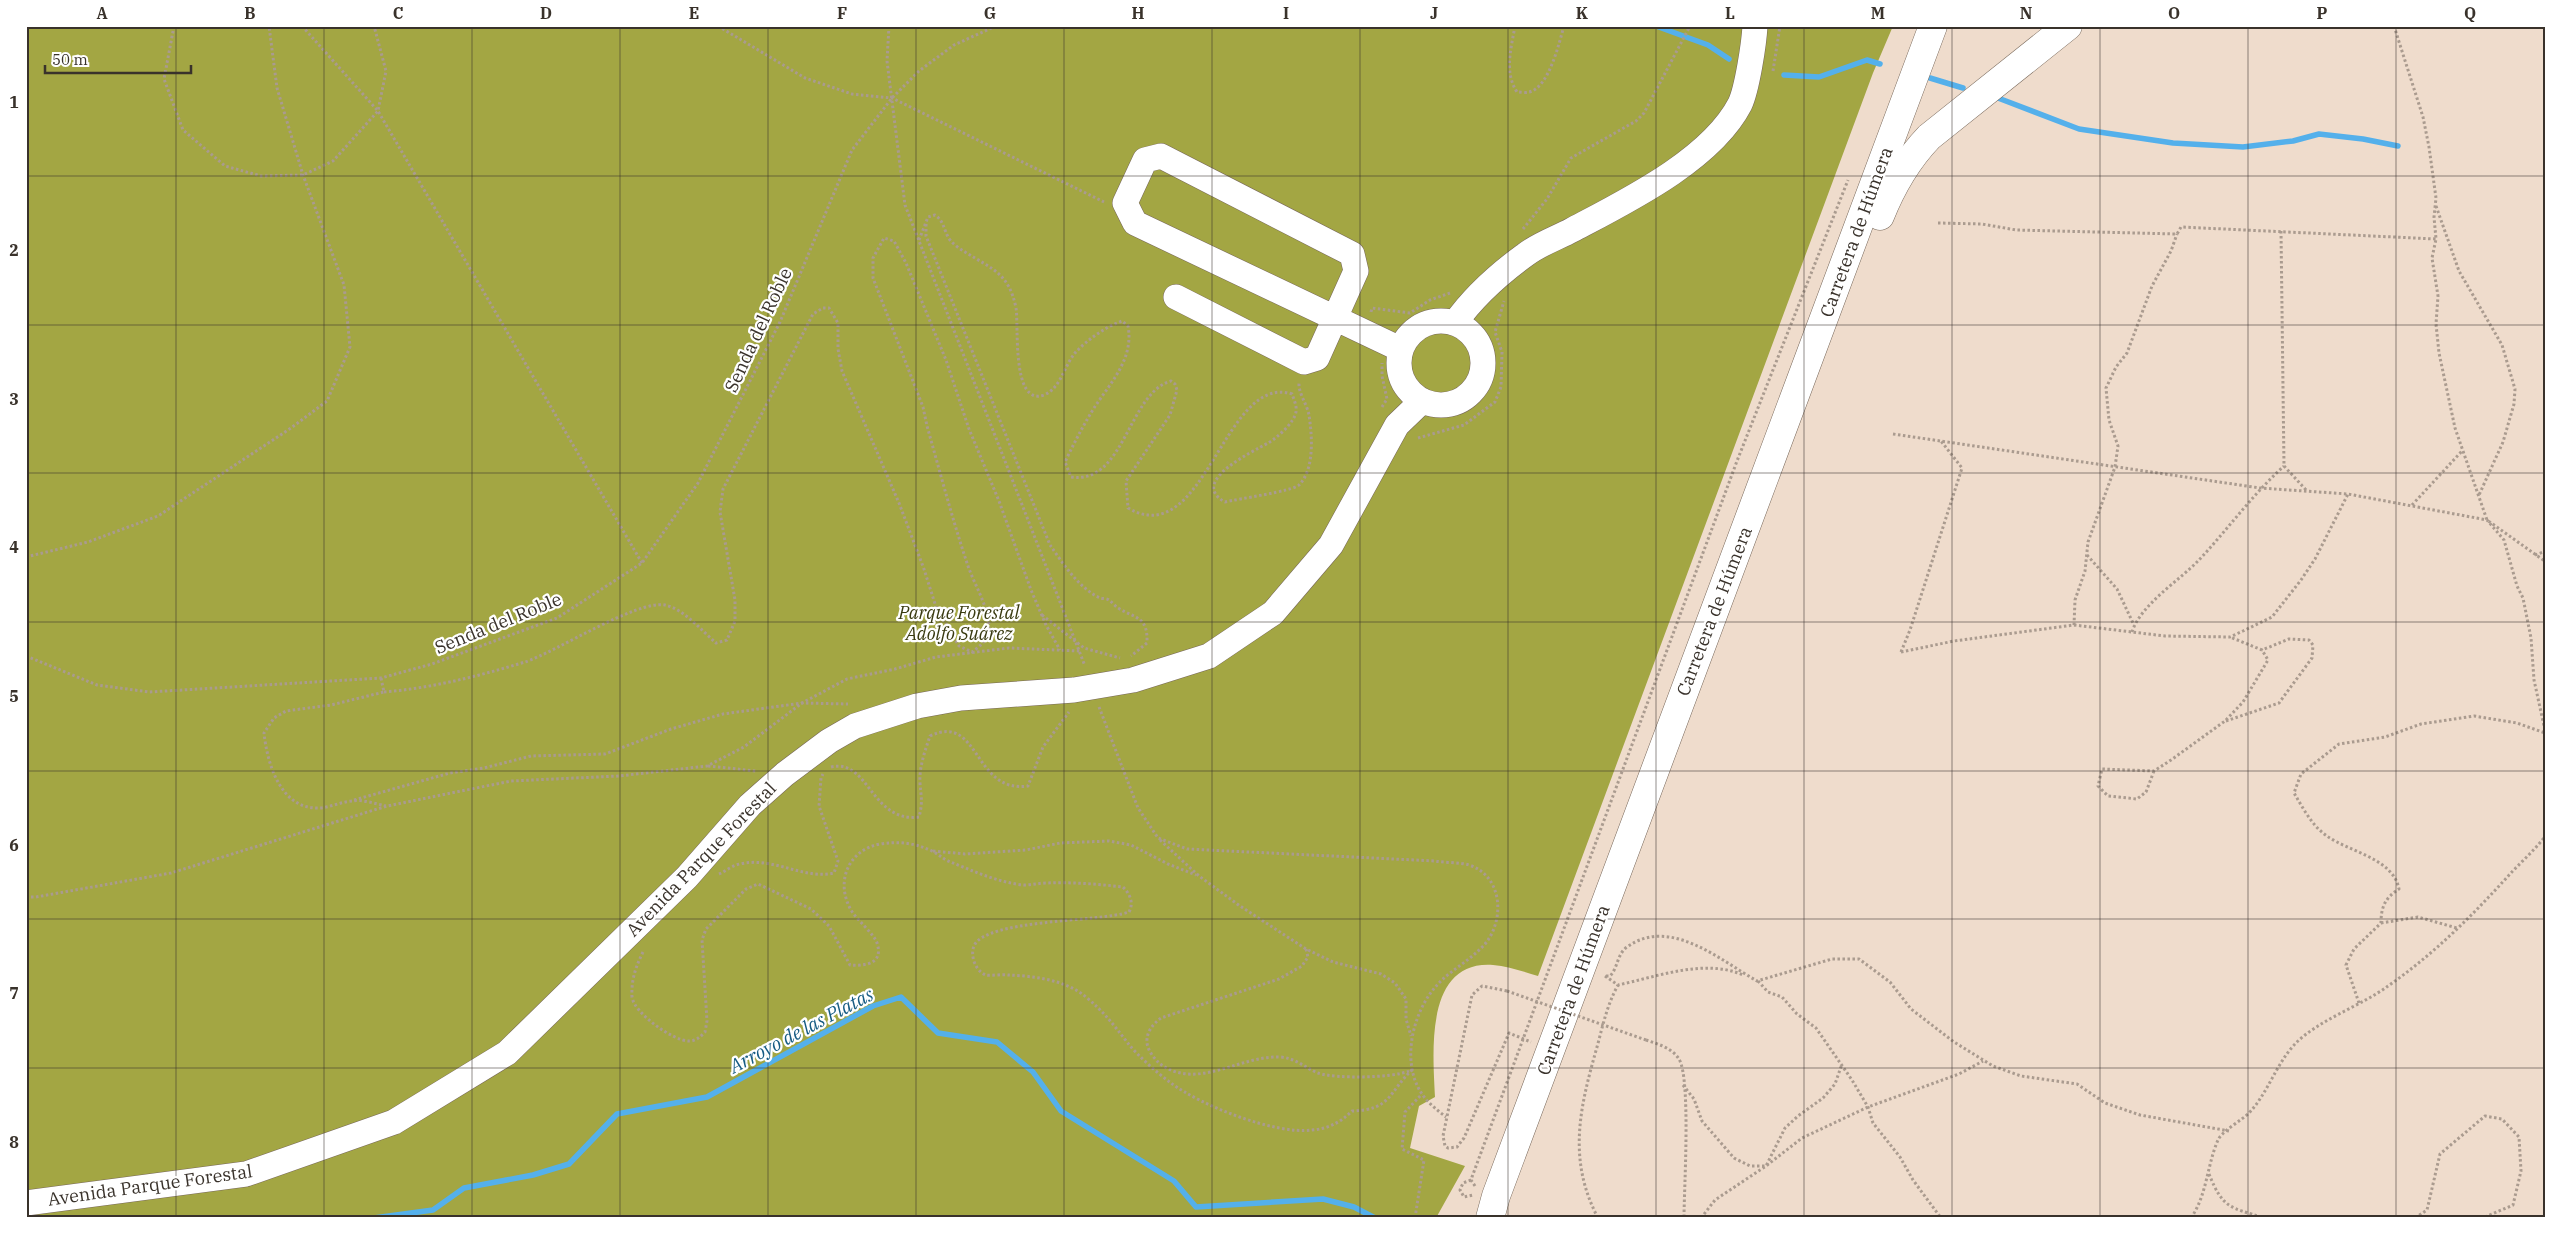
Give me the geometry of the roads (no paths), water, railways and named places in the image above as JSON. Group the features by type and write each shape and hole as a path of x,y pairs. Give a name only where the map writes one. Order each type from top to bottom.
{"main road":[{"name":"Carretera de Húmera","path":"1490,1210 1933,26"},
{"path":"1834,291 1863,258 1892,186 1911,156 1929,137 1957,113 2068,26"}],"street":[{"path":"1455,323 1476,295 1527,254 1597,217 1686,164 1722,130 1740,103 1754,39 1755,26"},
{"path":"1176,297 1304,362 1317,358 1336,316 1356,270 1352,254 1161,156 1146,160 1125,203 1135,223 1336,316 1400,349"},
{"path":"1438,320 1455,323 1469,331 1479,344 1484,363 1479,382 1464,398 1444,405 1422,401 1409,392 1401,379 1398,364 1400,349 1408,334 1422,324 1438,320"},
{"name":"Avenida Parque Forestal","path":"26,1203 246,1174 394,1122 507,1053 687,877 750,805 785,774 829,742 856,726 890,714 961,698 1074,690 1133,680 1209,656 1273,613 1331,545 1397,425 1422,401"}],"waterway":[{"path":"1656,26 1708,45 1729,59"},
{"path":"1784,75 1819,77 1867,60 1880,64"},
{"path":"1930,78 1963,88"},
{"path":"1998,98 2079,129 2173,143 2243,147 2293,141 2319,134 2363,139 2398,146"},
{"name":"Arroyo de las Platas","path":"374,1218 433,1210 464,1188 533,1175 569,1164 617,1114 707,1097 873,1006 901,997 938,1033 997,1042 1033,1072 1061,1111 1174,1181 1196,1207 1323,1199 1354,1207 1375,1218"}],"park label":[{"name":"Parque Forestal Adolfo Suárez","path":"959,622"}]}
